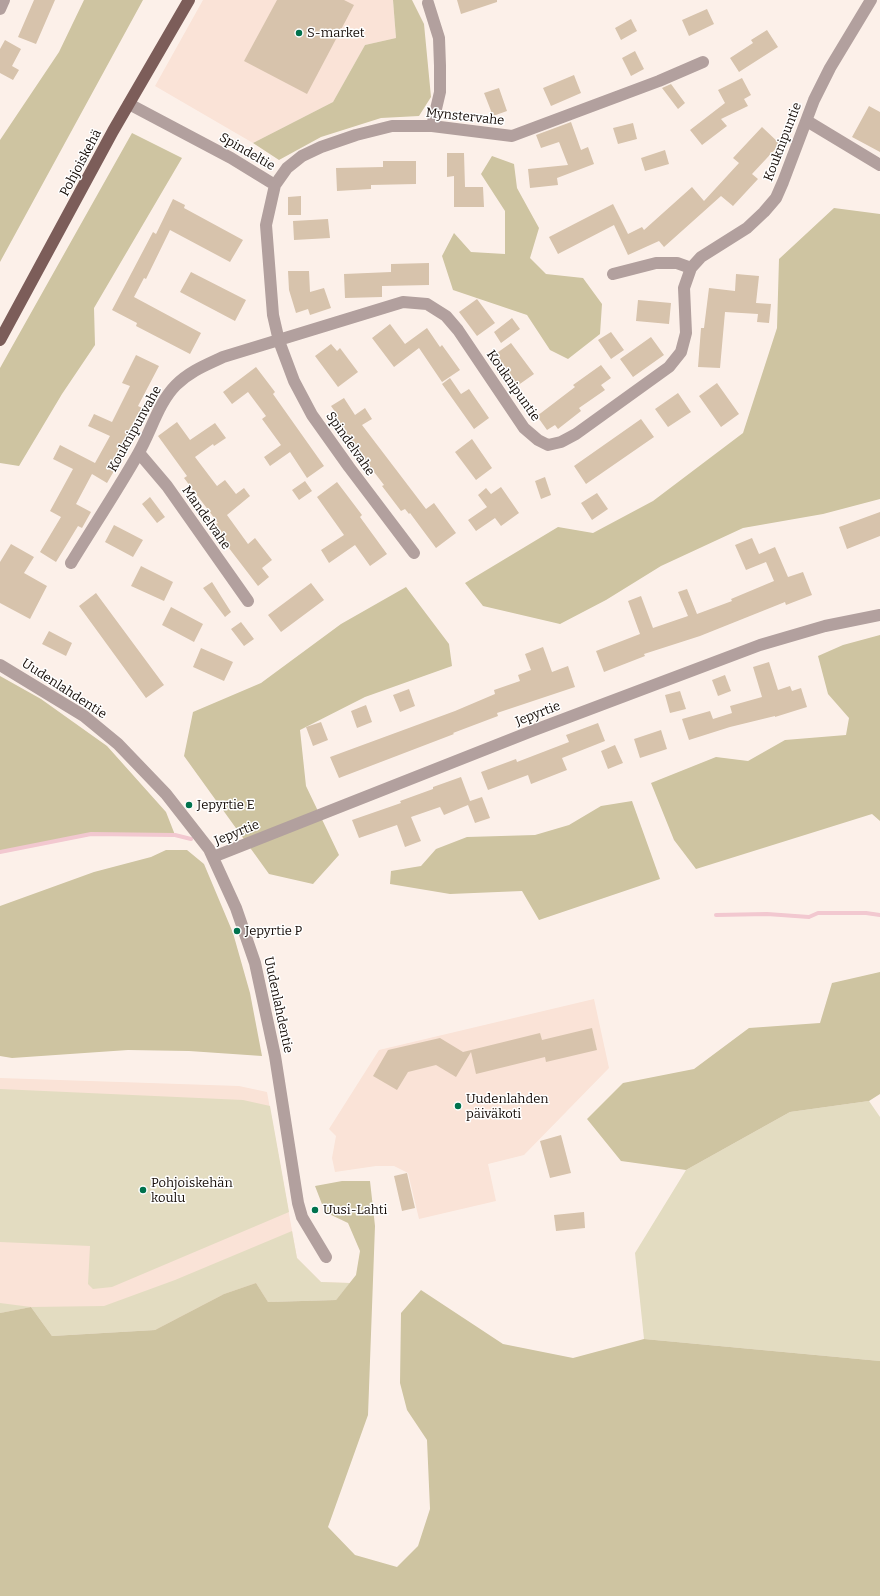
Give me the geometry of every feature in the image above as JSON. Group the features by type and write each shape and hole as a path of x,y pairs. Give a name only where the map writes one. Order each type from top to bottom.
{"main road":[{"name":"Pohjoiskehä","path":"0,340 189,0"}],"street":[{"path":"0,9 4,0"},
{"name":"Kouknipuntie","path":"279,341 403,302 427,304 446,316 458,330 524,428 548,446 561,442 576,434 669,367 681,352 686,333 684,288 691,268 701,257 747,228 776,198 814,100 830,68 871,0"},
{"path":"428,3 438,38 440,66 440,92 432,126"},
{"name":"Mynstervahe","path":"275,185 287,168 302,156 321,147 356,135 392,126 432,126 512,136 659,81 703,62"},
{"name":"Spindeltie","path":"130,104 230,158 275,185 266,225 273,315 279,341"},
{"path":"807,121 880,165"},
{"path":"613,274 656,263 677,263 691,268"},
{"name":"Kouknipunvahe","path":"71,563 139,453 163,404 175,386 188,374 204,365 223,357 279,341"},
{"name":"Spindelvahe","path":"279,341 294,381 312,415 414,553"},
{"name":"Mandelvahe","path":"139,453 167,486 248,601"},
{"name":"Jepyrtie","path":"213,857 532,731 752,648 825,626 880,615"},
{"name":"Uudenlahdentie","path":"0,665 84,716 118,744 166,794 209,849 236,908 255,963 275,1056 298,1203 302,1217 326,1256"}],"shaded area":[{"path":"84,0 143,0 0,262 0,140 59,52"},
{"path":"203,0 393,0 396,38 365,45 333,102 253,143 155,86"},
{"path":"393,0 412,0 424,24 431,97 419,116 381,118 321,137 279,160 253,143 333,102 365,45 396,38"},
{"path":"132,133 182,158 94,308 95,345 62,394 19,466 0,463 0,368"},
{"path":"492,156 514,164 517,188 539,228 530,258 546,274 583,278 602,304 600,334 568,359 550,350 527,315 453,290 442,256 454,233 471,252 505,254 505,211 481,174"},
{"path":"834,208 880,214 880,499 823,514 743,528 661,566 606,600 560,624 483,606 465,583 558,527 593,533 653,501 743,433 777,328 779,259"},
{"path":"406,587 449,644 452,666 365,697 300,730 306,786 339,855 313,884 269,874 184,756 193,712 261,683 341,624"},
{"path":"880,635 880,821 872,814 696,869 674,840 651,783 716,757 748,761 785,740 846,735 849,718 828,694 818,656 843,645"},
{"path":"0,676 41,699 107,746 166,812 175,835 91,834 0,852"},
{"path":"632,801 660,879 539,920 522,891 450,894 390,884 391,871 421,866 436,849 467,837 535,835 569,825 601,806"},
{"path":"166,850 187,850 204,864 233,933 250,993 262,1056 189,1051 128,1050 12,1058 0,1056 0,906 94,872 151,857"},
{"path":"880,972 880,1094 869,1101 790,1112 686,1170 621,1161 587,1119 623,1083 694,1069 749,1028 820,1023 832,983"},
{"name":"Uudenlahden päiväkoti","path":"594,999 609,1068 524,1155 488,1164 496,1201 419,1219 408,1173 394,1166 376,1166 335,1172 332,1158 336,1136 329,1129 379,1050"},
{"name":"Pohjoiskehän koulu","path":"0,1078 239,1086 267,1092 297,1258 321,1282 350,1283 155,1330 31,1307 0,1313"},
{"name":"Pohjoiskehän koulu","path":"0,1089 243,1100 270,1106 289,1212 112,1287 93,1289 88,1284 90,1246 0,1242"},
{"path":"869,1101 880,1117 880,1361 644,1339 635,1253 686,1170 790,1112"},
{"path":"342,1181 370,1181 375,1226 368,1415 328,1527 355,1555 397,1567 418,1546 430,1509 427,1440 407,1410 400,1383 401,1313 421,1290 503,1344 573,1358 644,1339 880,1361 880,1596 0,1596 0,1313 31,1307 52,1336 155,1330 224,1294 256,1283 268,1302 336,1300 356,1275 360,1251 348,1223 325,1212 315,1186"},
{"path":"292,1231 297,1258 321,1282 350,1283 336,1300 268,1302 256,1283 224,1294 155,1330 52,1336 31,1307 104,1306 175,1280"},
{"path":"0,1303 31,1307 0,1313"}],"building":[{"path":"34,0 55,0 36,44 18,37"},
{"name":"S-market","path":"277,0 344,0 354,5 307,94 244,61"},
{"path":"457,0 497,0 497,2 461,14"},
{"path":"707,9 714,24 689,36 682,20"},
{"path":"631,19 637,31 621,40 615,28"},
{"path":"767,30 778,47 739,72 730,58 753,43 751,40"},
{"path":"5,40 21,49 12,66 19,70 13,80 0,73 0,49"},
{"path":"635,51 644,69 631,76 622,58"},
{"path":"574,75 581,93 551,106 543,88"},
{"path":"742,78 751,95 744,99 748,106 721,119 727,126 702,145 690,130 725,103 718,90"},
{"path":"671,84 685,103 678,109 662,88"},
{"path":"499,88 507,111 493,116 484,93"},
{"path":"869,106 880,112 880,152 852,137"},
{"path":"571,122 581,150 588,147 594,164 557,178 558,185 530,188 528,169 568,165 559,142 541,148 536,135"},
{"path":"633,123 637,139 618,144 613,128"},
{"path":"762,127 780,144 752,174 758,179 733,206 721,196 664,247 659,241 628,255 614,225 558,254 549,237 613,204 628,234 642,227 644,230 692,187 704,201 739,163 733,158"},
{"path":"665,150 669,164 645,171 641,158"},
{"path":"447,153 464,153 465,187 483,187 484,207 454,207 454,176 447,177"},
{"path":"383,161 416,161 416,184 371,185 371,189 337,191 336,168 383,167"},
{"path":"301,196 301,215 288,215 288,197"},
{"path":"173,199 185,205 184,208 243,240 230,262 170,230 146,279 144,278 134,297 201,333 190,354 136,326 137,323 112,310 153,232 156,234"},
{"path":"328,219 330,238 294,240 293,221"},
{"path":"429,263 429,285 382,286 382,297 345,298 344,274 391,272 391,264"},
{"path":"288,271 309,271 310,292 324,288 331,308 310,315 308,309 296,313 289,290"},
{"path":"191,272 246,300 235,321 180,292"},
{"path":"736,274 759,276 756,303 771,304 769,323 757,322 758,314 725,312 720,368 698,367 701,328 704,328 709,288 735,291"},
{"path":"477,299 495,323 477,336 459,312"},
{"path":"638,300 671,303 669,324 636,321"},
{"path":"512,318 520,329 501,343 494,332"},
{"path":"390,324 405,344 427,328 440,347 442,345 460,370 442,382 419,348 394,367 372,338"},
{"path":"611,332 624,350 611,359 598,340"},
{"path":"651,337 664,355 633,377 620,359"},
{"path":"511,343 534,374 517,386 494,355"},
{"path":"331,344 337,351 340,348 358,372 338,387 315,356"},
{"path":"136,355 159,366 138,406 142,408 121,449 125,452 107,483 92,474 76,504 91,512 82,528 78,526 56,562 40,552 61,517 50,511 73,469 53,459 60,445 95,463 110,436 88,426 94,414 112,422 130,386 122,383"},
{"path":"601,365 611,378 601,385 605,390 579,408 581,411 558,429 555,425 547,430 537,416 575,387 573,385"},
{"path":"256,367 275,392 273,394 324,466 307,478 290,452 270,466 264,457 281,445 262,419 266,416 248,392 232,404 223,392"},
{"path":"450,378 461,394 469,389 489,418 474,429 442,384"},
{"path":"717,383 739,414 721,427 699,396"},
{"path":"678,393 691,412 668,427 655,409"},
{"path":"344,398 355,415 365,408 372,419 362,425 426,509 434,503 456,533 436,548 410,513 409,514 405,509 401,511 382,486 384,485 351,442 349,443 332,416 336,413 331,406"},
{"path":"641,419 654,437 586,484 574,466"},
{"path":"177,422 190,440 215,423 226,438 214,446 213,444 195,457 217,486 225,480 236,494 244,488 250,496 227,515 248,544 255,538 272,560 262,568 269,577 258,586 212,526 218,523 184,478 187,476 158,436"},
{"path":"472,439 492,468 476,480 455,452"},
{"path":"545,477 551,495 541,499 535,481"},
{"path":"305,481 312,491 299,500 292,490"},
{"path":"337,482 362,515 360,517 387,554 370,566 355,545 329,563 321,550 344,535 317,497"},
{"path":"501,487 519,513 501,526 495,518 476,531 468,520 487,507 478,495 486,488 491,494"},
{"path":"597,493 608,509 592,520 581,503"},
{"path":"150,497 165,517 157,523 142,504"},
{"path":"880,512 880,536 847,549 839,527"},
{"path":"114,525 143,540 133,557 105,542"},
{"path":"752,538 759,554 775,547 788,577 803,572 812,595 786,605 785,602 700,636 644,654 645,656 604,672 596,651 640,634 628,601 641,596 653,628 688,616 678,592 687,589 697,614 732,601 731,599 774,581 766,562 746,570 735,545"},
{"path":"11,544 34,557 24,573 47,586 30,619 0,603 0,562"},
{"path":"141,566 173,582 164,601 131,586"},
{"path":"212,582 231,612 225,617 203,588"},
{"path":"311,583 324,600 281,632 268,615"},
{"path":"96,593 164,685 146,698 79,606"},
{"path":"171,607 203,624 194,642 162,625"},
{"path":"241,622 254,639 244,646 231,629"},
{"path":"49,631 72,643 66,656 42,644"},
{"path":"543,647 552,672 568,666 575,687 497,713 498,716 339,778 330,757 455,711 495,694 494,690 520,681 518,675 531,670 525,654"},
{"path":"201,648 233,662 224,681 193,667"},
{"path":"769,662 778,690 790,686 792,691 801,688 807,707 775,717 730,727 689,740 682,719 710,711 713,719 732,713 730,706 762,697 753,667"},
{"path":"725,675 731,691 718,696 712,680"},
{"path":"409,689 415,706 400,712 393,695"},
{"path":"680,691 686,709 670,713 665,695"},
{"path":"366,705 372,722 357,728 351,711"},
{"path":"321,722 328,740 313,746 306,727"},
{"path":"598,723 605,741 562,758 567,770 531,784 528,775 488,790 481,772 516,759 517,762 569,742 566,735"},
{"path":"661,730 667,749 640,758 634,739"},
{"path":"615,745 623,763 608,769 601,751"},
{"path":"461,777 470,801 482,797 490,818 475,823 468,805 444,815 440,807 411,817 421,841 405,847 397,825 359,838 352,820 401,803 400,801"},
{"path":"592,1028 597,1050 546,1062 545,1057 476,1074 471,1052 456,1077 436,1065 408,1072 397,1090 373,1076 388,1050 440,1038 463,1052 540,1033 542,1040"},
{"path":"561,1135 571,1173 550,1178 540,1141"},
{"path":"407,1173 415,1208 402,1211 394,1176"},
{"path":"584,1212 585,1228 556,1231 554,1215"}],"waterway":[{"path":"0,852 91,834 175,835 191,839"},
{"path":"716,915 767,914 809,917 818,913 866,913 880,915"}],"place":[{"name":"S-market","path":"299,33"},
{"name":"Jepyrtie E","path":"189,805"},
{"name":"Jepyrtie P","path":"237,931"},
{"name":"Uudenlahden päiväkoti","path":"458,1106"},
{"name":"Pohjoiskehän koulu","path":"143,1190"},
{"name":"Uusi-Lahti","path":"315,1210"}]}
